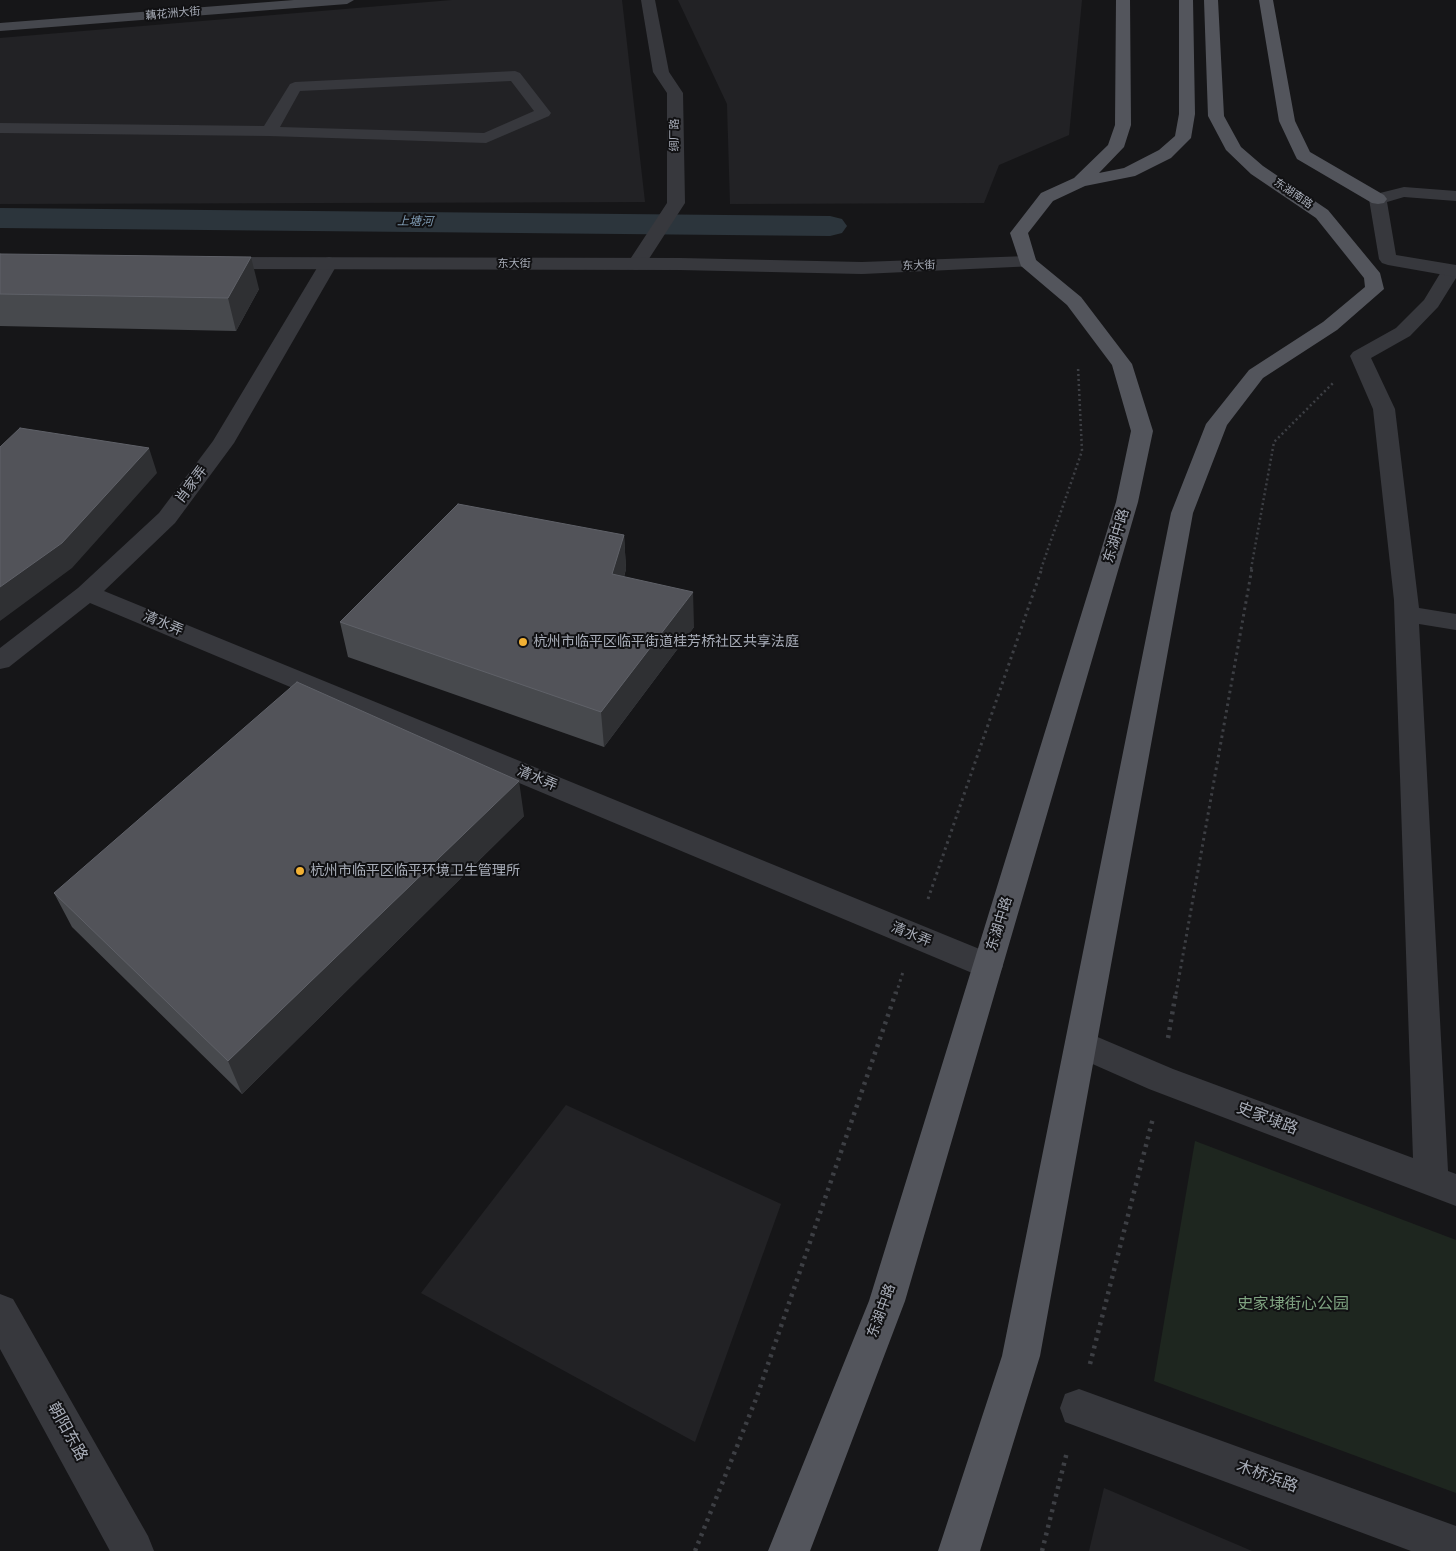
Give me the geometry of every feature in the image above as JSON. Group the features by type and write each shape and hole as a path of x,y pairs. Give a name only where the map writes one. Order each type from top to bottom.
{"main road":[{"name":"藕花洲大街","path":"0,22 270,0"},
{"name":"藕花洲大街","path":"0,27 347,0"},
{"path":"1080,182 1116,147 1123,125 1123,0"},
{"path":"1028,262 1020,233 1046,196 1080,182 1129,172 1165,154 1183,138 1187,114 1186,0"},
{"name":"东湖南路","path":"1081,1044 1182,514 1217,424 1256,374 1330,326 1374,289 1373,277 1322,214 1257,170 1234,150 1216,116 1211,0"},
{"path":"1266,0 1288,121 1303,155 1378,199"},
{"name":"东湖中路","path":"789,1551 887,1301 1127,502 1142,431 1122,364 1074,301 1028,262"},
{"path":"959,1551 1021,1356 1081,1044"}],"street":[{"name":"绸厂路","path":"636,264 676,203 675,93 661,72 648,0"},
{"path":"0,128 269,131 486,138 543,113 515,76 296,87 269,131"},
{"path":"1388,259 1378,199 1404,192 1456,196"},
{"path":"1360,260 1388,259 1454,271 1431,303 1402,332 1360,356 1384,409 1407,614 1443,1185"},
{"name":"东大街","path":"199,263 636,264 862,268 1028,262"},
{"name":"肖家弄","path":"0,661 87,593 167,518 223,443 329,263"},
{"name":"清水弄","path":"87,593 988,966"},
{"path":"1407,614 1456,622"},
{"name":"史家埭路","path":"1081,1044 1161,1079 1443,1185"},
{"name":"朝阳东路","path":"1,1317 133,1551"},
{"name":"木桥浜路","path":"1079,1408 1456,1547"}],"path":[{"path":"1042,1551 1156,1106 1274,442 1360,356"}],"shaded area":[{"path":"452,0 622,0 645,202 0,204 0,38"},
{"path":"678,0 1082,0 1069,135 999,165 984,203 730,204 727,104"},
{"path":"566,1105 781,1204 695,1442 421,1293"},
{"path":"1104,1488 1252,1551 1089,1551"}],"green space":[{"name":"史家埭街心公园","path":"1195,1141 1456,1240 1456,1493 1154,1381"}],"building":[{"path":"0,254 251,257 228,298 0,294"},
{"path":"20,428 149,448 62,543 0,587 0,447"},
{"name":"杭州市临平区临平街道桂芳桥社区共享法庭","path":"458,504 624,535 612,574 693,592 601,712 340,622"},
{"name":"杭州市临平区临平环境卫生管理所","path":"297,682 519,781 228,1061 54,893"}],"waterway":[{"name":"上塘河","path":"0,218 830,226"}],"place":[{"name":"杭州市临平区临平街道桂芳桥社区共享法庭","path":"523,642"},
{"name":"杭州市临平区临平环境卫生管理所","path":"300,871"}]}
